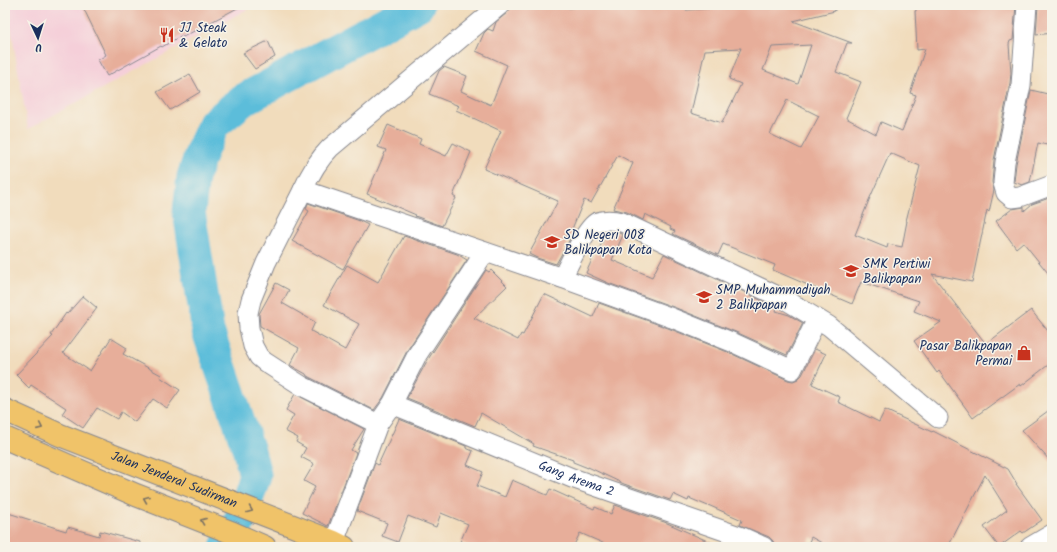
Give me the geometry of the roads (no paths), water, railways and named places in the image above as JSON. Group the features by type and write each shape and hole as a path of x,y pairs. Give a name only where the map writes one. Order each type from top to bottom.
{"highway":[{"name":"Jalan Jenderal Sudirman","path":"5,410 60,435 339,544"},
{"name":"Jalan Jenderal Sudirman","path":"5,438 136,495 265,547"}],"street":[{"path":"378,424 302,386 259,357 253,346 249,328 248,313 251,300 266,262 319,159 330,148 500,5"},
{"path":"1027,5 1021,85 1005,162 1003,182 1006,194 1010,198 1020,197 1052,185"},
{"path":"303,190 562,278 672,318 734,343 792,370 817,319"},
{"path":"562,278 589,228 598,222 615,220 622,222 786,300 829,326 938,418"},
{"path":"339,544 378,424 392,404 417,355 485,252"},
{"name":"Gang Arema 2","path":"392,404 572,478 742,537 764,547"},
{"path":"1030,547 1052,534"}],"waterway":[{"path":"226,547 241,518 255,475 249,451 208,331 189,212 193,177 202,150 214,124 243,100 418,5"}],"place":[{"name":"JJ Steak & Gelato","path":"167,35"},
{"name":"SD Negeri 008 Balikpapan Kota","path":"552,242"},
{"name":"SMK Pertiwi Balikpapan","path":"851,271"},
{"name":"SMP Muhammadiyah 2 Balikpapan","path":"704,297"},
{"name":"Pasar Balikpapan Permai","path":"1024,353"}]}
